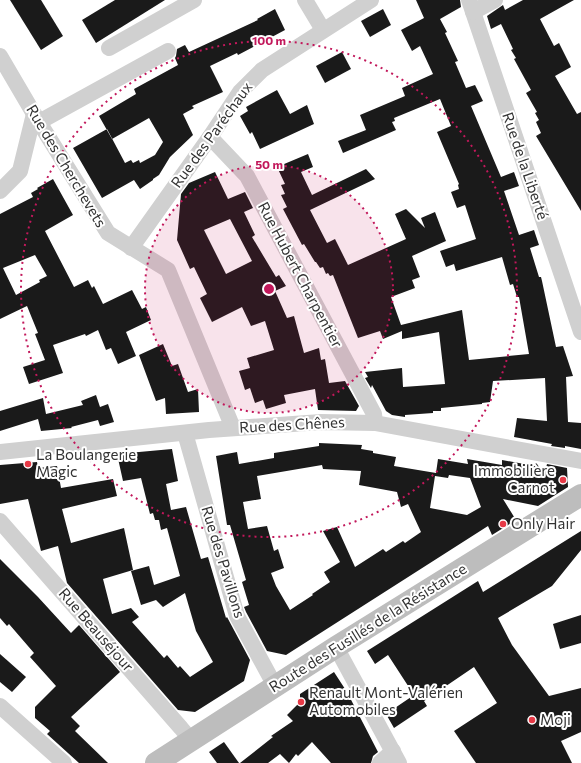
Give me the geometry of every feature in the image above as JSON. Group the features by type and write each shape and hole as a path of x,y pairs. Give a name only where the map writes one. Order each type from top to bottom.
{"main road":[{"name":"Route des Fusillés de la Résistance","path":"156,763 336,647 581,495"}],"street":[{"path":"108,48 194,0"},
{"path":"305,0 323,30"},
{"name":"Rue des Paréchaux","path":"131,248 240,92 262,70 371,0"},
{"path":"471,6 495,0"},
{"name":"Rue de la Liberté","path":"471,6 581,332"},
{"path":"0,191 20,171 37,118 168,51"},
{"name":"Rue des Cherchevets","path":"0,56 108,233 168,270 233,428"},
{"name":"Rue Hubert Charpentier","path":"210,137 247,176 374,414 375,423"},
{"name":"Rue des Chênes","path":"0,452 233,428 321,422 375,423 581,461"},
{"name":"Rue des Pavillons","path":"185,433 237,616 275,686"},
{"name":"Rue Beauséjour","path":"0,521 191,740"},
{"path":"336,647 396,757 380,763"},
{"path":"0,706 64,763"}],"building":[{"path":"10,0 41,0 63,36 41,50"},
{"path":"115,0 165,0 96,43 82,20"},
{"path":"416,0 460,0 461,7 440,19 447,32 445,33 458,61 455,62 466,88 475,85 483,101 471,106 501,177 514,172 519,186 504,191 519,235 534,230 539,245 530,248 539,277 541,277 556,347 563,346 573,376 566,377 568,422 581,423 581,449 565,446 565,448 551,446 552,444 514,437 517,418 547,421 545,378 493,381 490,402 482,404 441,408 441,411 433,411 433,413 405,415 405,417 392,415 386,411 372,385 371,388 365,378 368,377 365,372 402,368 403,387 445,384 439,332 402,339 402,331 383,339 380,331 358,338 333,275 330,276 328,273 326,274 323,267 320,268 315,262 304,244 302,245 283,209 287,207 281,195 285,194 281,185 285,184 277,167 308,154 313,167 301,172 312,195 366,169 375,179 310,210 327,243 335,239 348,265 406,239 395,214 406,209 425,228 421,218 435,212 446,241 412,256 420,277 412,280 415,288 391,297 401,325 462,310 469,360 529,354 519,297 517,297 513,284 510,285 502,257 456,271 454,264 446,267 440,251 476,239 465,205 457,208 451,192 459,189 459,184 437,132 451,126 440,99 394,118 395,121 392,122 396,130 343,153 338,141 366,130 360,115 405,96 402,88 433,74 420,46 412,51 401,30 424,18"},
{"path":"523,0 574,0 540,19 554,46 559,43 571,67 555,76 577,114 581,112 581,211 536,136 541,133 536,122 539,120 535,113 537,112 526,93 531,90 514,59 516,58 511,50 513,49 501,24 491,29 487,16 503,5 505,10"},
{"path":"275,9 285,30 238,55 237,53 210,66 223,92 192,106 194,108 183,114 193,135 170,157 159,175 140,189 134,180 102,198 73,148 107,129 99,116 136,94 134,89 178,65 175,58 177,49 185,45 189,52 258,20 257,19","holes":["149,118 163,142 155,155 140,163 139,160 133,163 131,160 125,163 112,139"]},
{"path":"383,9 391,25 370,37 361,21"},
{"path":"342,52 351,69 325,83 316,66"},
{"path":"277,90 290,114 307,105 314,124 260,149 252,132 250,134 240,116 248,111 246,107"},
{"path":"215,172 228,199 245,192 253,208 244,212 255,235 252,237 276,277 279,275 286,286 275,291 287,318 294,316 304,353 319,348 321,360 325,359 329,383 345,381 359,406 356,411 318,410 315,389 284,395 286,403 266,409 263,400 255,403 250,388 245,390 239,371 250,368 247,358 274,350 265,321 251,326 242,307 212,322 200,298 207,294 194,267 190,269 177,240 181,194 189,183","holes":["230,219 252,261 226,274 204,230"]},
{"path":"53,179 73,215 45,231 74,287 88,280 92,288 94,286 103,304 132,290 142,309 146,307 151,320 126,332 136,356 118,364 111,348 106,350 98,330 86,336 85,334 53,345 63,373 29,384 23,367 45,360 35,334 38,333 27,306 0,319 0,214 33,197 31,193 38,189 37,188","holes":["35,255 47,276 39,280 40,282 16,295 3,268"]},
{"path":"163,344 172,366 178,364 188,392 198,389 199,412 166,414 165,398 156,401 139,355"},
{"path":"96,395 100,407 108,404 114,422 100,426 98,420 71,427 72,428 41,431 38,419 0,431 0,411 43,398 46,414 83,405 81,401"},
{"path":"319,443 362,445 361,449 373,451 373,453 396,457 394,466 436,473 438,459 468,464 467,459 502,465 502,460 546,468 547,464 567,468 568,487 538,506 503,499 516,520 492,535 488,526 286,655 267,651 244,607 249,605 242,582 246,580 230,525 227,525 216,456 237,452 239,464 274,458 274,453 319,446","holes":["322,465 323,469 361,471 359,485 397,492 401,507 408,504 421,532 405,543 403,541 386,552 383,549 355,567 337,527 323,531 340,562 324,572 330,582 290,610 276,586 271,573 284,568 278,549 274,551 267,526 248,529 243,502 261,499 257,476","449,475 470,478 481,507 467,515 430,508 435,476 448,478"]},
{"path":"172,449 178,481 166,484 171,510 186,507 201,559 208,557 226,618 227,617 250,660 244,681 195,712 178,710 67,583 58,546 41,551 28,499 0,504 0,465 37,462 38,468 57,466 61,488 113,479 117,496 62,509 71,543 124,528 133,570 103,579 112,614 131,608 139,617 132,622 164,658 167,655 178,668 180,666 190,677 213,662 196,631 185,593 163,607 156,600 141,605 131,571 149,566 154,585 180,576 167,528 161,530 159,520 155,520 153,513 150,514 141,478 123,481 117,454"},
{"path":"581,531 581,550 552,586 498,618 512,645 549,696 581,688 581,732 561,741 572,763 476,763 454,731 497,703 474,667 424,701 427,706 394,728 386,714 414,695 388,655 375,664 367,651 478,581 483,592"},
{"path":"0,559 71,633 79,625 120,672 71,717 80,726 75,731 108,763 79,763 47,734 50,731 35,718 35,707 56,686 30,657 34,653 9,624 7,626 0,618"},
{"path":"581,615 581,643 560,649 553,624"},
{"path":"0,654 26,677 12,692 0,682"},
{"path":"334,672 347,692 378,752 373,756 371,763 331,763 312,742 298,756 296,754 289,763 280,754 268,763 240,763 273,737 271,736 293,721 287,715 301,701 300,694"},
{"path":"224,742 239,763 217,763 209,752"}],"place":[{"name":"La Boulangerie Magic","path":"28,464"},
{"name":"Immobilière Carnot","path":"563,480"},
{"name":"Only Hair","path":"503,524"},
{"name":"Renault Mont-Valérien Automobiles","path":"301,702"},
{"name":"Moji","path":"532,720"}]}
